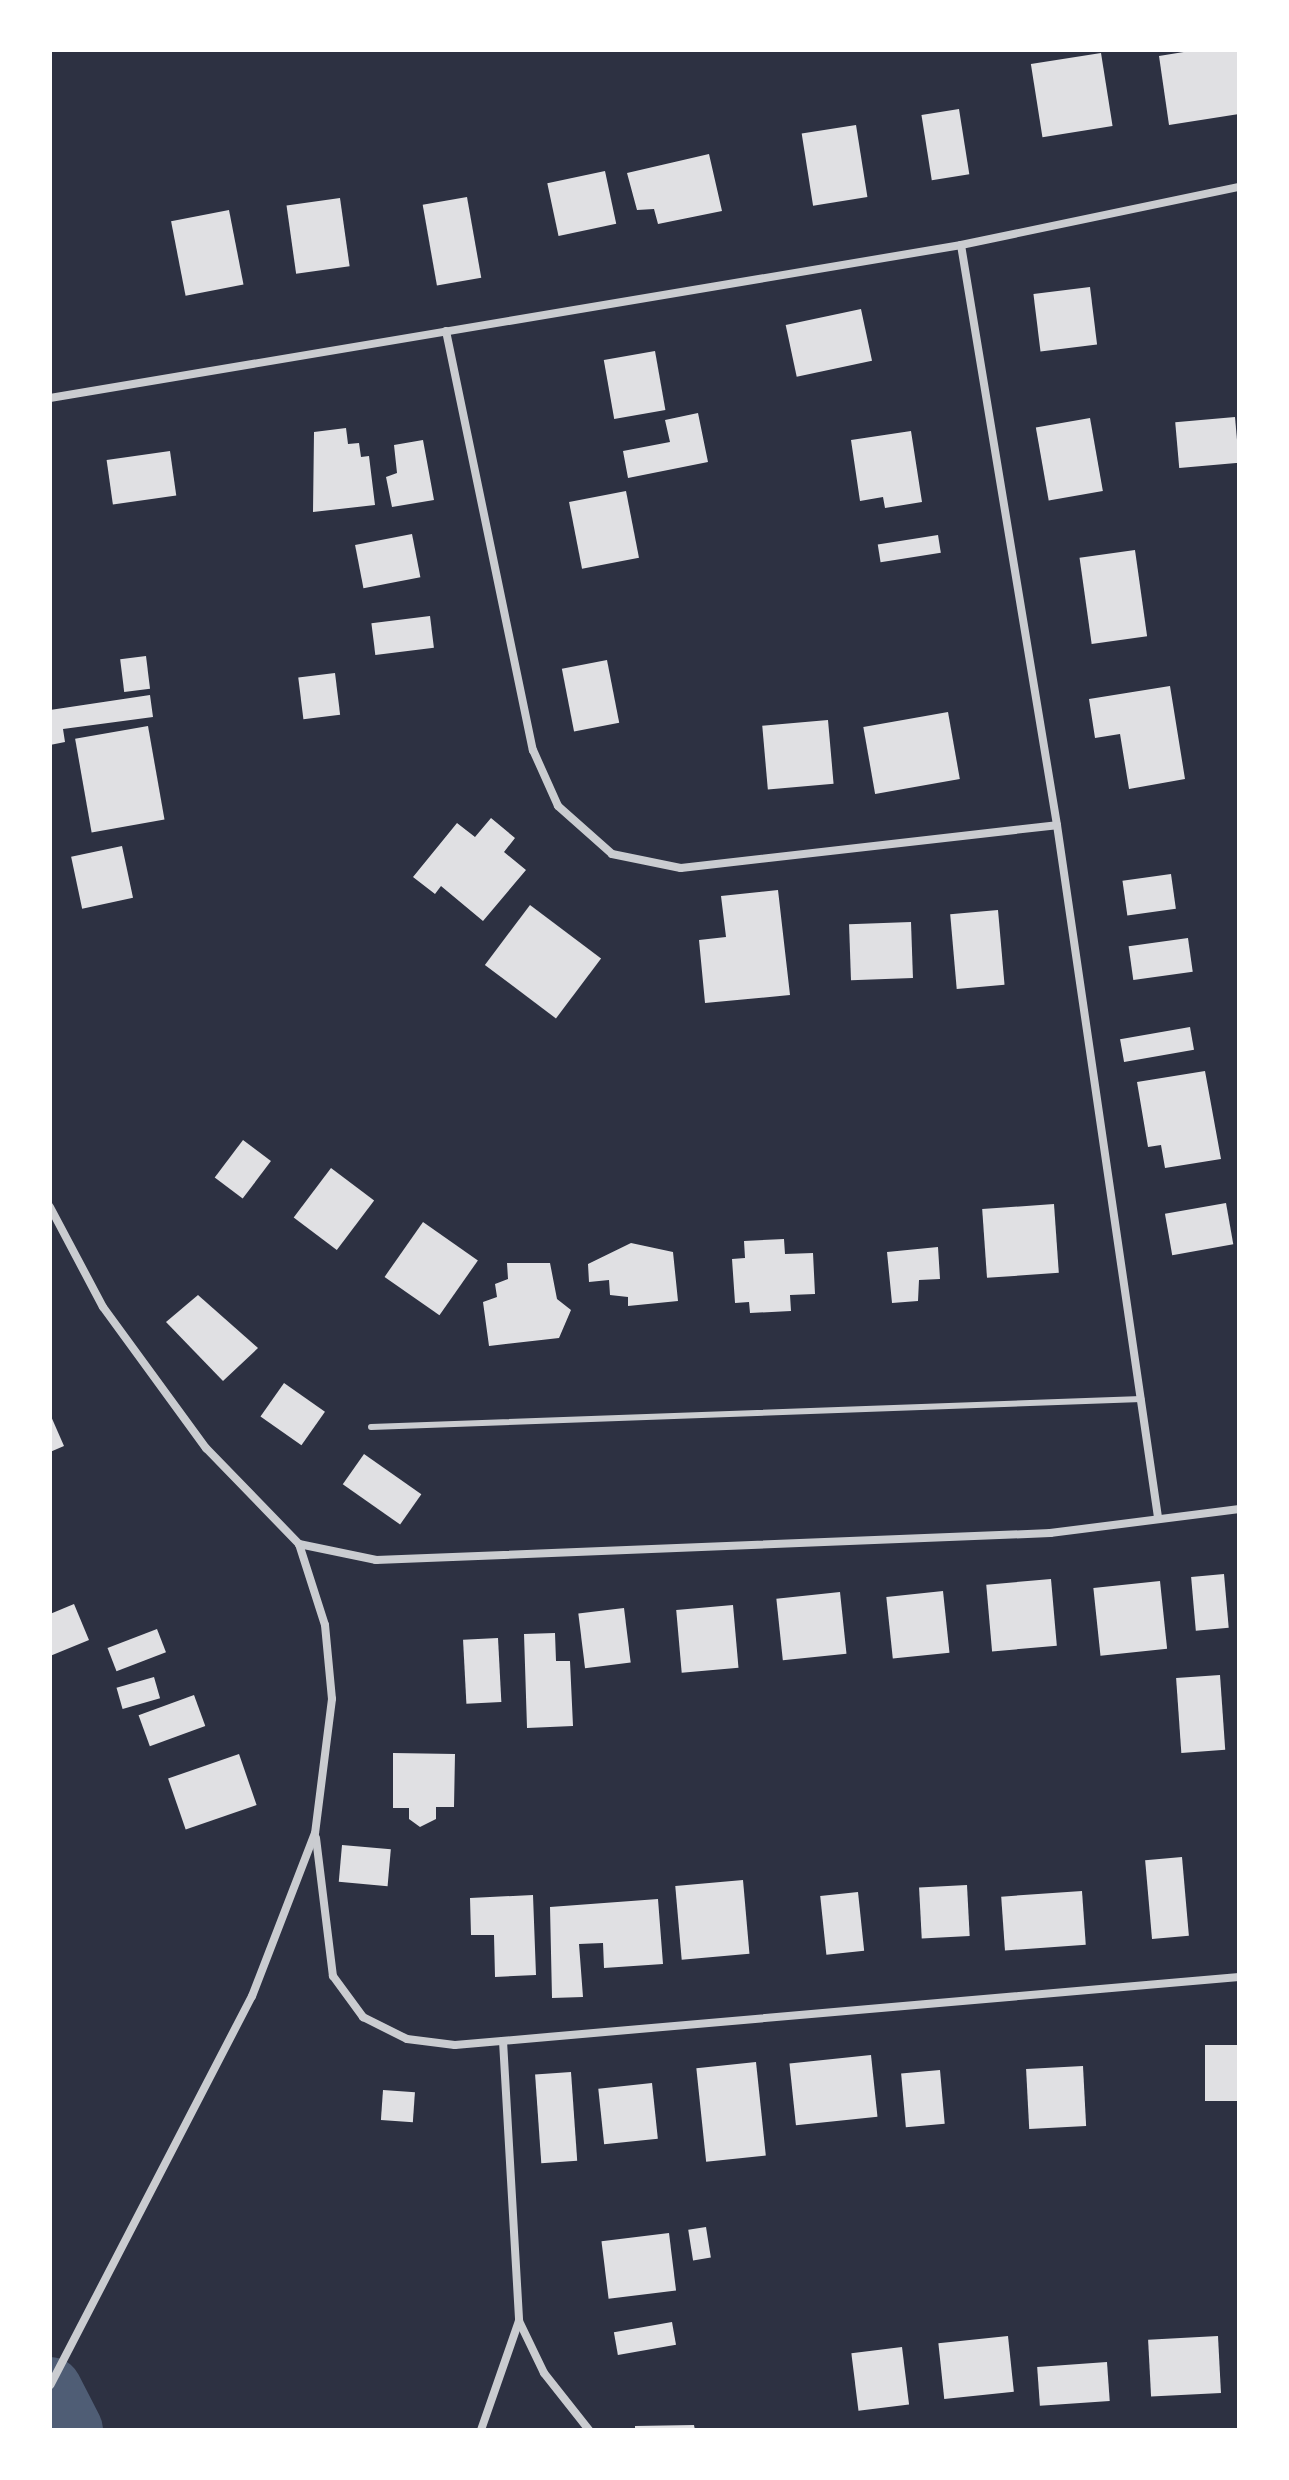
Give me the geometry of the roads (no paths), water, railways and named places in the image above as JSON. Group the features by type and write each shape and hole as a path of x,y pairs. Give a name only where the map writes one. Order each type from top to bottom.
{"street":[{"path":"50,398 961,245 1239,187"},
{"path":"961,245 1057,825 1158,1517"},
{"path":"446,331 533,750 558,806 612,854 681,868 1057,825"},
{"path":"50,1207 103,1307 206,1448 299,1544 325,1625 332,1699 315,1833 252,1996 79,2321 50,2385"},
{"path":"299,1544 376,1560 1050,1533 1239,1509"},
{"path":"315,1833 333,1976 363,2017 407,2039 503,2041 1239,1977"},
{"path":"503,2041 519,2321 544,2373 589,2430"},
{"path":"481,2430 519,2321"}],"lane":[{"path":"371,1427 1141,1399"}],"waterway":[{"path":"50,2389 71,2430"}]}
